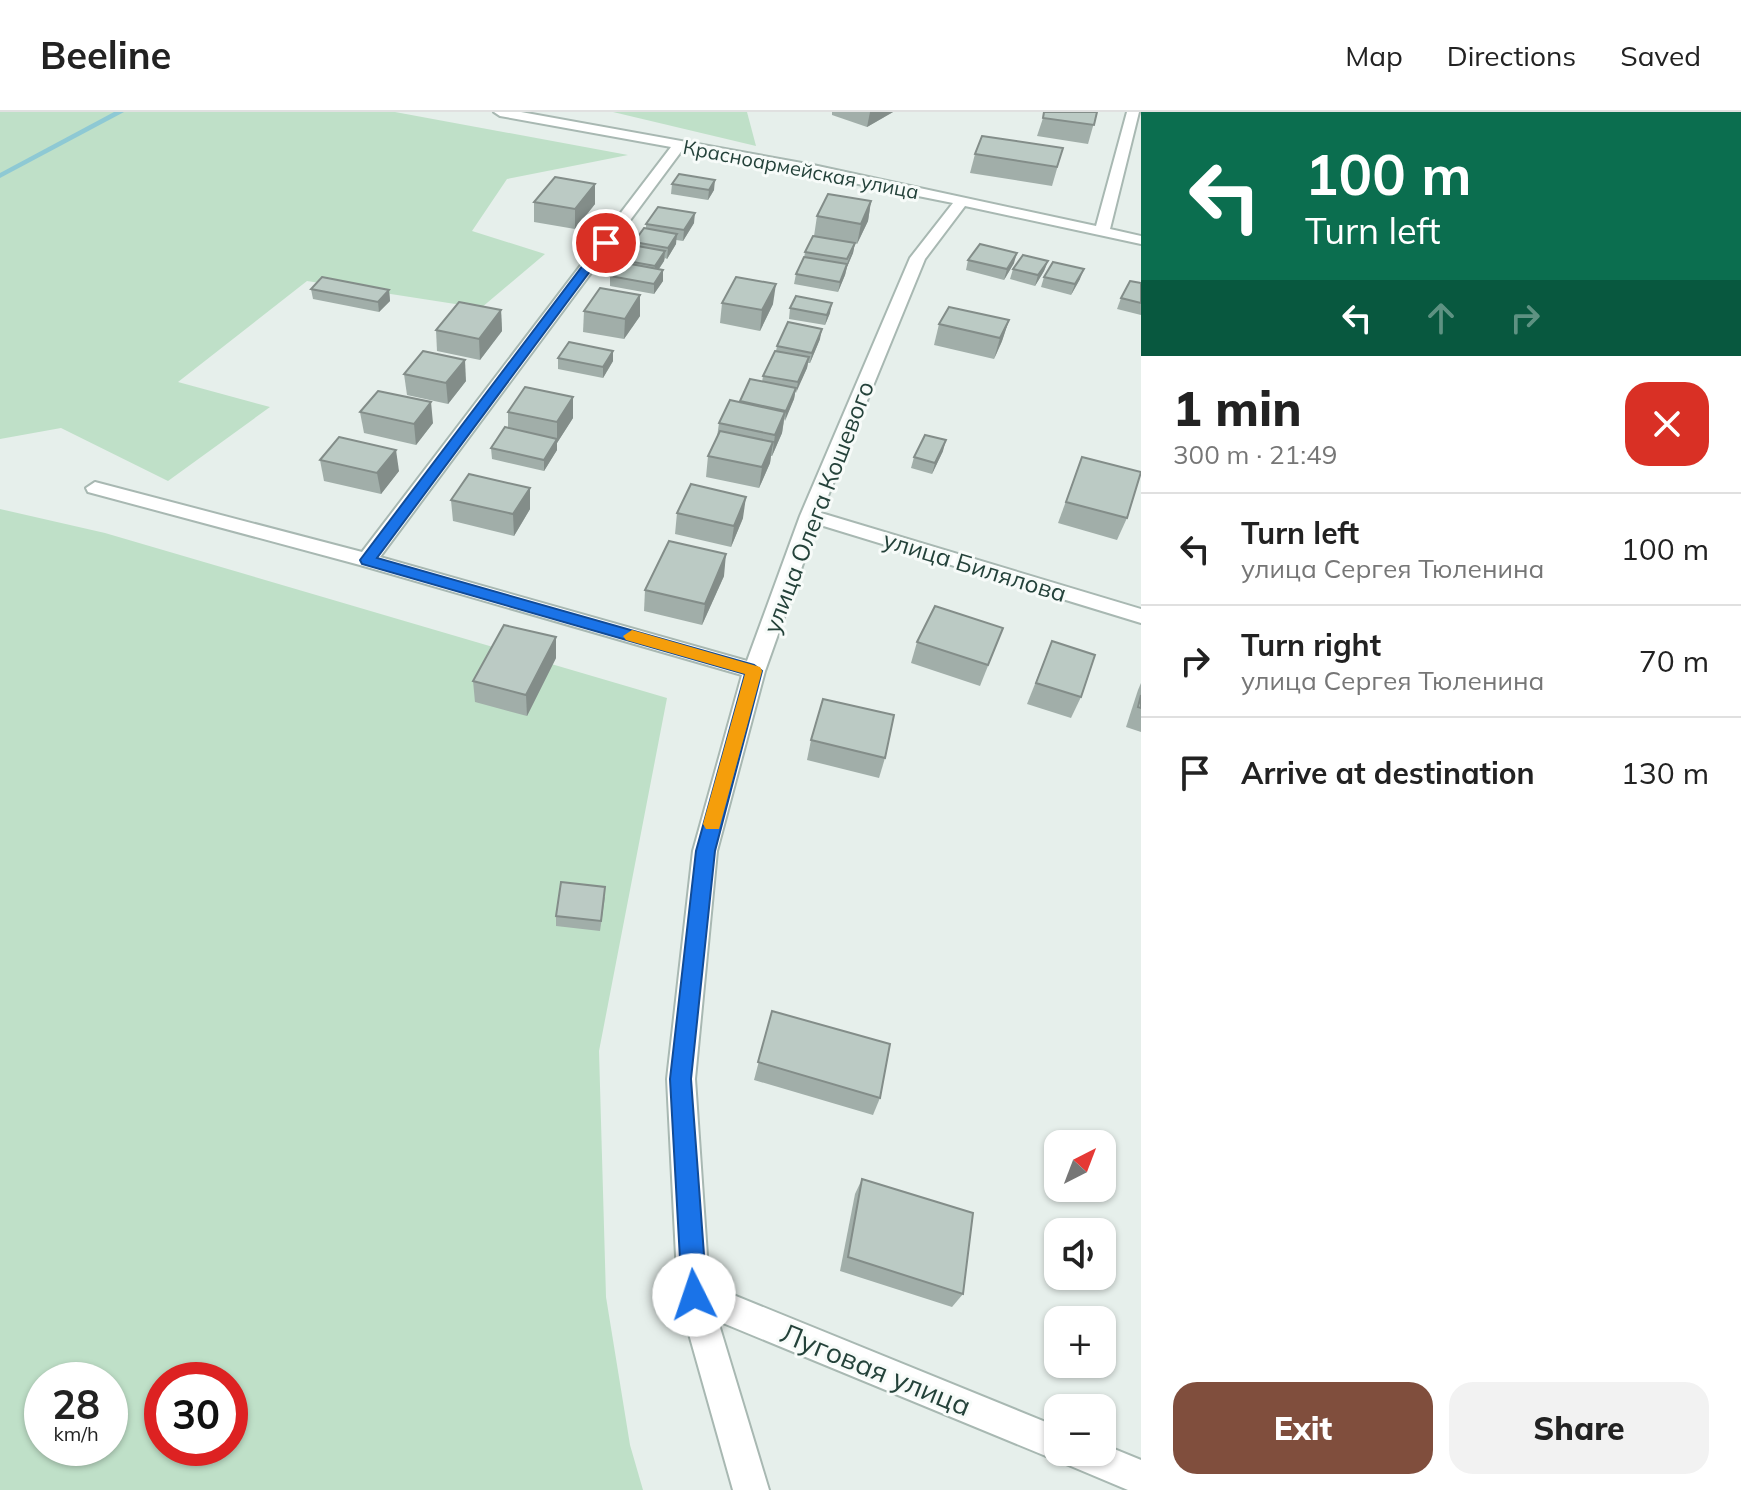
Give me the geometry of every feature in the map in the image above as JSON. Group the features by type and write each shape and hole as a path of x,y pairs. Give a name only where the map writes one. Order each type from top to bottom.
{"street":[{"name":"Красноармейская улица","path":"500,112 962,201 1141,240"},
{"path":"1102,231 1129,115"},
{"path":"367,560 679,145"},
{"name":"улица Олега Кошевого","path":"751,1490 694,1295 681,1079 705,851 754,671 810,516 918,258 962,201"},
{"path":"95,488 367,560 754,671"},
{"name":"улица Билялова","path":"810,516 1141,616"},
{"name":"Луговая улица","path":"694,1295 1044,1438"},
{"path":"1112,1466 1141,1478"}],"green space":[{"path":"0,112 395,112 628,155 507,179 472,231 545,254 481,308 307,281 178,382 270,407 168,481 61,428 0,439"},
{"path":"613,112 747,112 756,146"},
{"path":"0,509 105,533 667,698 599,1051 606,1297 630,1445 643,1490 0,1490"}],"building":[{"path":"1044,112 1097,112 1094,125 1043,118"},
{"path":"982,136 1063,148 1057,167 975,154"},
{"path":"679,174 715,180 709,190 672,184"},
{"path":"555,177 595,184 575,209 534,202"},
{"path":"828,194 871,201 861,224 817,216"},
{"path":"658,207 695,213 684,230 646,224"},
{"path":"644,228 677,234 668,248 634,242"},
{"path":"813,236 855,243 847,259 805,252"},
{"path":"980,244 1017,253 1007,269 968,260"},
{"path":"632,245 665,251 655,266 622,260"},
{"path":"1023,255 1048,261 1038,275 1013,269"},
{"path":"804,257 847,264 840,282 796,274"},
{"path":"620,262 663,270 654,284 610,276"},
{"path":"1053,262 1084,269 1075,284 1044,277"},
{"path":"322,277 389,290 378,302 311,289"},
{"path":"736,277 776,284 762,310 722,303"},
{"path":"1130,281 1141,283 1141,303 1121,298"},
{"path":"600,288 640,295 625,319 584,311"},
{"path":"796,296 832,303 827,315 790,308"},
{"path":"459,302 501,310 479,339 436,330"},
{"path":"949,307 1009,320 1000,338 939,324"},
{"path":"788,322 822,329 812,353 777,346"},
{"path":"569,342 613,351 603,367 558,358"},
{"path":"423,351 465,360 446,383 404,374"},
{"path":"775,351 809,357 798,382 763,376"},
{"path":"750,379 796,388 786,411 740,401"},
{"path":"525,387 573,397 557,422 508,412"},
{"path":"378,391 431,402 414,424 360,412"},
{"path":"730,400 785,412 775,435 719,423"},
{"path":"505,427 557,439 544,460 491,448"},
{"path":"720,431 773,442 762,467 708,456"},
{"path":"925,435 946,440 935,463 914,457"},
{"path":"339,437 396,450 377,473 320,460"},
{"path":"1082,457 1141,472 1127,518 1066,502"},
{"path":"469,474 530,488 513,514 451,500"},
{"path":"691,484 746,497 734,526 677,513"},
{"path":"669,541 726,554 705,604 645,590"},
{"path":"935,606 1003,628 988,665 917,642"},
{"path":"504,625 556,637 526,695 473,681"},
{"path":"1052,641 1095,655 1081,697 1036,683"},
{"path":"823,699 894,715 885,758 811,740"},
{"path":"561,882 605,887 601,921 556,916"},
{"path":"772,1011 890,1044 880,1098 758,1062"},
{"path":"862,1179 973,1213 963,1294 848,1257"}],"waterway":[{"path":"0,176 120,112"}],"slow traffic":[{"path":"632,636 754,671 712,824"}],"route":[{"path":"606,243 367,560 754,671 705,851 681,1079 694,1295"}]}
